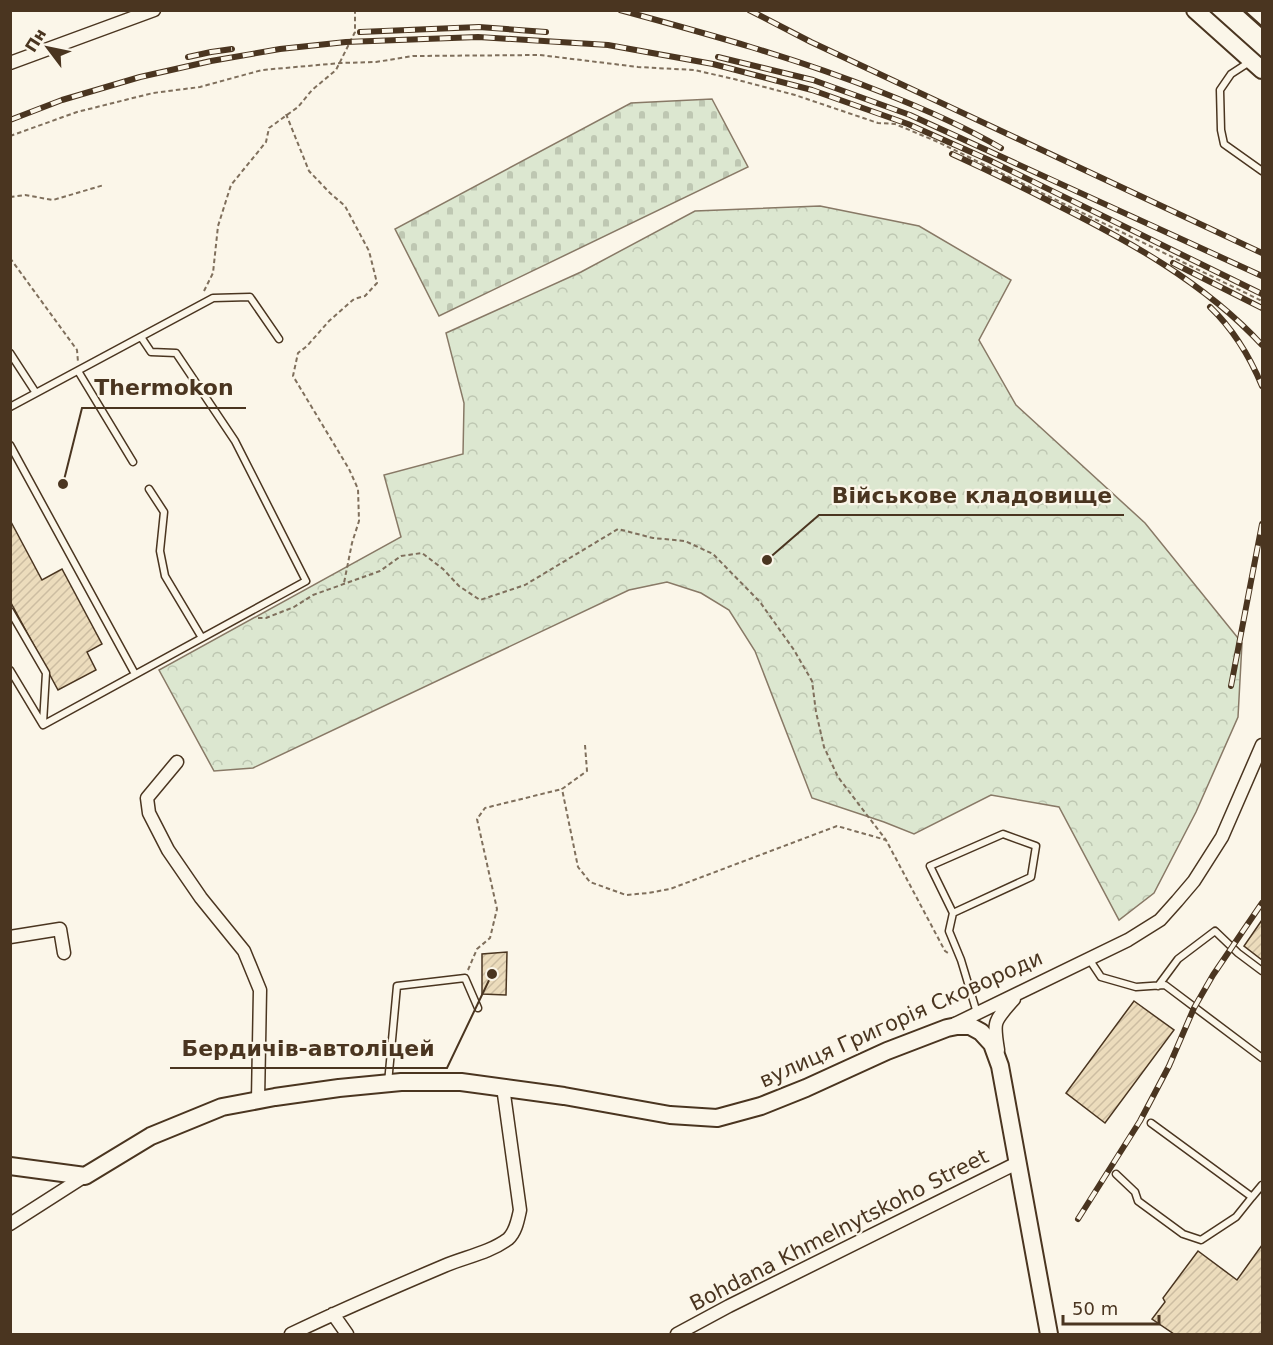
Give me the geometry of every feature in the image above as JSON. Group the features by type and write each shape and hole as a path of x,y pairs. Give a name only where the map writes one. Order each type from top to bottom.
{"main road":[{"path":"1194,10 1257,65"},
{"path":"946,1028 965,1026 981,1032 992,1044 1000,1066 1049,1335"},
{"name":"вулиця Григорія Сковороди","path":"85,1176 151,1136 222,1107 258,1100 388,1084 461,1082 564,1096 670,1115 717,1118 761,1106 946,1028"},
{"path":"10,1166 85,1176"}],"street":[{"path":"10,63 154,10"},
{"name":"вулиця Григорія Сковороди","path":"946,1028 1128,940 1160,920 1194,880 1222,837 1263,745"},
{"path":"177,762 147,798 150,813 168,850 201,898 244,951 260,990 258,1100"},
{"path":"10,937 60,929 64,953"},
{"path":"1000,1066 996,1022 1018,993"},
{"path":"291,1335 333,1314 447,1265 491,1249 510,1237 518,1223 520,1210 503,1087"},
{"name":"Bohdana Khmelnytskoho Street","path":"677,1335 1019,1162"},
{"name":"вулиця Григорія Сковороди","path":"10,1224 85,1176"},
{"path":"333,1314 347,1335"}],"lane":[{"path":"1257,65 1231,74 1220,90 1221,130 1224,144 1263,171"},
{"path":"10,407 213,298 250,297 279,339"},
{"path":"43,725 306,580 236,441 176,353 151,352 141,337"},
{"path":"10,353 36,393"},
{"path":"78,370 133,462"},
{"path":"10,445 135,674"},
{"path":"150,489 164,512 160,551 165,576 202,638"},
{"path":"10,611 46,673 43,725"},
{"path":"10,670 43,725"},
{"path":"952,913 1031,877 1036,846 1003,834 930,866 952,913 949,931 961,960 977,1014"},
{"path":"1158,986 1178,959 1215,931 1263,971"},
{"path":"1089,959 1101,977 1136,987 1165,985 1263,1058"},
{"path":"388,1084 397,986 465,978 478,1008"},
{"path":"1151,1123 1252,1197"},
{"path":"1116,1174 1135,1192 1138,1202 1183,1234 1201,1240 1236,1217 1263,1185"}],"path":[{"path":"196,307 213,273 218,226 231,185 266,142 269,128 298,107 312,90 336,70 355,32 355,10"},
{"path":"10,136 77,112 153,93 200,87 262,70 376,62 413,56 540,55 638,67 694,70 795,94 878,123 895,124 938,142 1263,301"},
{"path":"286,114 309,171 345,206 369,250 377,283 365,296 354,299 329,321 298,353 293,376 349,468 358,489 359,521 344,584"},
{"path":"10,197 25,195 53,200 104,185"},
{"path":"10,258 76,350 78,370"},
{"path":"250,618 266,618 294,607 313,595 380,572 401,556 422,553 443,569 459,586 480,600 525,585 618,529 653,538 685,541 713,554 760,602 794,650 812,681 824,747 838,777 886,840 945,951 961,960"},
{"path":"465,978 477,949 490,938 497,909 477,819 485,808 562,789 587,771 585,745"},
{"path":"562,789 578,867 590,882 626,895 670,889 837,826 886,840"}],"green space":[{"path":"712,99 748,167 439,316 395,229 631,103"},
{"path":"820,206 919,226 1011,280 979,340 1016,405 1145,523 1242,643 1238,717 1196,812 1154,893 1119,920 1059,807 991,795 914,834 812,798 755,651 729,610 701,593 667,582 629,590 253,768 214,771 159,670 401,537 384,475 463,454 464,403 446,333 581,272 695,211"}],"building":[{"path":"10,520 42,580 62,569 102,644 87,652 96,670 58,690 10,601"},
{"path":"1262,920 1262,960 1244,946"},
{"path":"507,952 506,995 482,994 482,954"},
{"path":"1134,1001 1174,1030 1105,1123 1066,1093"},
{"path":"1262,1245 1262,1334 1174,1334 1152,1319 1165,1302 1163,1298 1198,1251 1237,1280"}],"railway":[{"path":"620,10 817,68 896,98 972,132 1001,148"},
{"path":"749,10 811,42 1262,253"},
{"path":"360,32 479,27 546,32"},
{"path":"10,120 62,100 140,77 280,49 346,42 478,37 608,45 713,64 812,90 908,124 989,160 1262,294"},
{"path":"188,57 232,49"},
{"path":"718,57 813,80 910,115 1262,276"},
{"path":"952,154 1080,216 1136,247 1215,301 1262,345"},
{"path":"1173,263 1262,308"},
{"path":"1210,307 1240,344 1262,386"},
{"path":"1231,686 1262,524"},
{"path":"1078,1219 1140,1121 1169,1066 1194,1008 1213,975 1262,903"}],"wall":[{"path":"1243,10 1262,27"}],"place":[{"name":"Thermokon","path":"63,484"},
{"name":"Військове кладовище","path":"767,560"},
{"name":"Бердичів-автоліцей","path":"492,974"}]}
